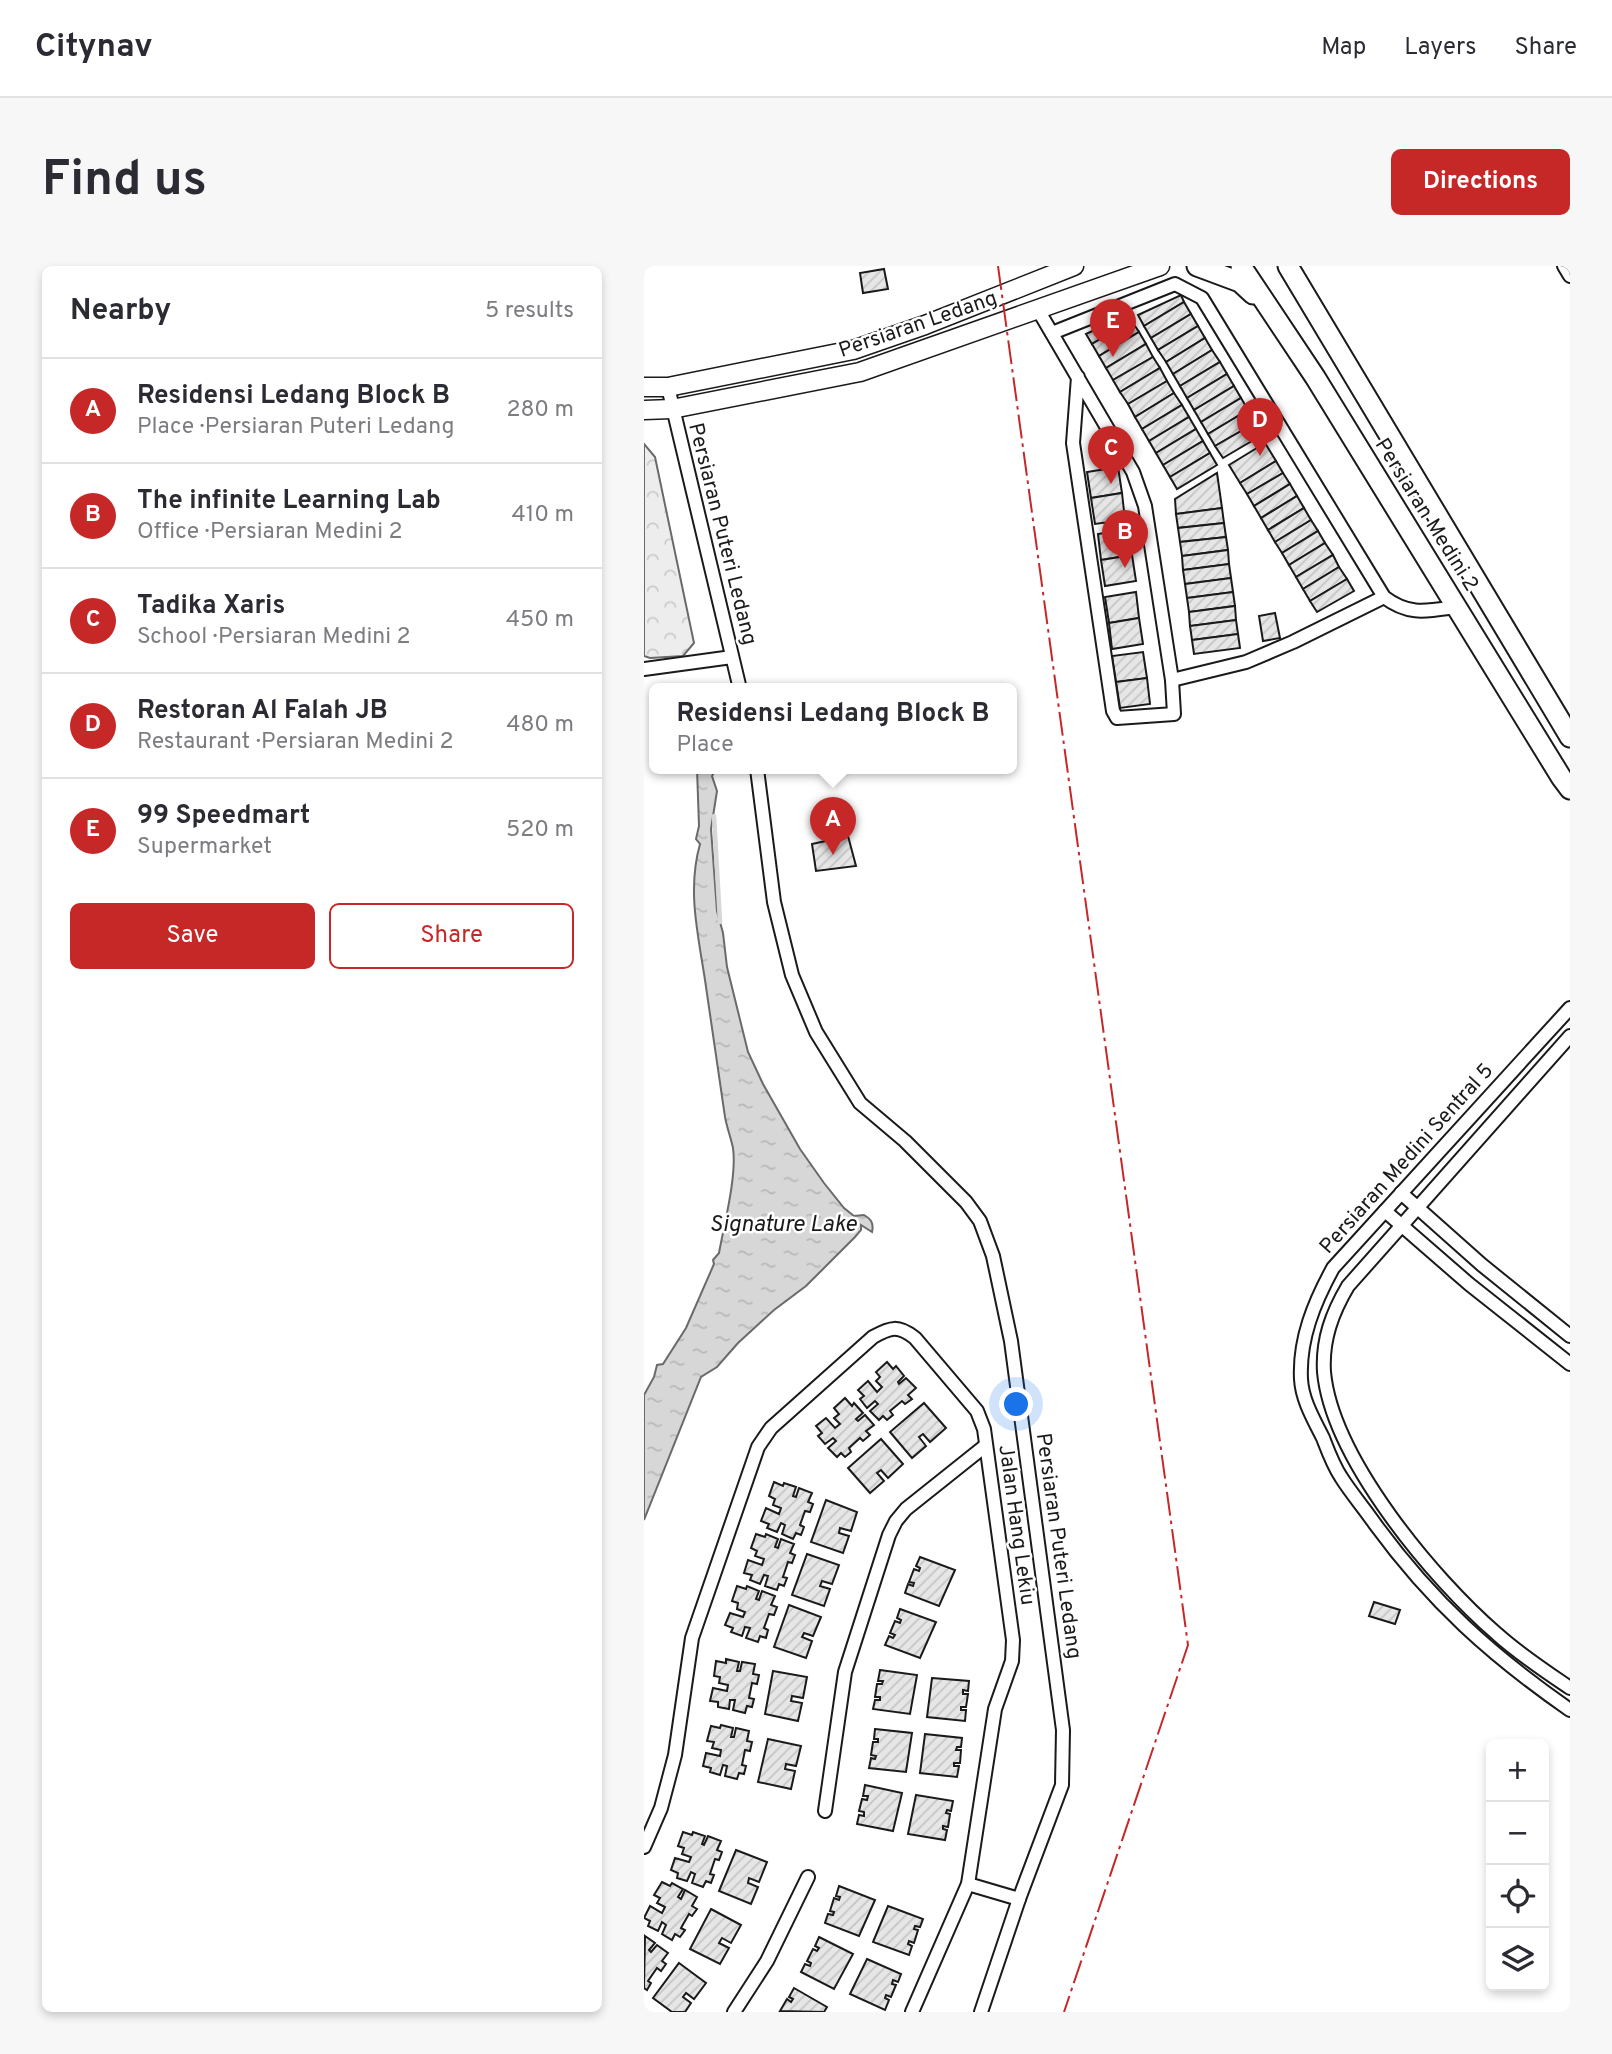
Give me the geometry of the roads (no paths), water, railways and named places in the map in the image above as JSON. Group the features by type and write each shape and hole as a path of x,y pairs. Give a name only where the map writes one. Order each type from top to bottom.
{"main road":[{"path":"1197,266 1240,282 1269,309"},
{"name":"Persiaran Medini 2","path":"1241,266 1315,377 1570,789"},
{"name":"Persiaran Medini 2","path":"1288,266 1570,737"}],"street":[{"name":"Persiaran Ledang","path":"644,387 668,387 853,350 925,325 1074,266"},
{"name":"Persiaran Ledang","path":"644,410 672,409 860,372 1160,266"},
{"path":"1564,266 1570,276"},
{"path":"1052,333 1175,284 1202,299 1384,597 1397,607 1407,610 1456,607"},
{"path":"1037,308 1078,377 1133,472 1145,506 1172,680 1174,714 1117,718 1113,711 1073,443 1078,377"},
{"name":"Persiaran Puteri Ledang","path":"668,387 738,683"},
{"path":"1172,680 1246,662 1384,597"},
{"path":"644,669 732,657"},
{"name":"Persiaran Puteri Ledang","path":"758,774 774,902 792,975 816,1032 860,1102 905,1141 967,1202 980,1220 993,1256 1010,1341 1063,1730 1062,1785 1019,1899 981,2012"},
{"name":"Persiaran Medini Sentral 5","path":"1570,1008 1333,1268 1315,1300 1306,1329 1301,1380 1304,1398 1339,1475 1404,1564 1483,1645 1570,1710"},
{"name":"Persiaran Medini Sentral 5","path":"1570,1037 1348,1286 1334,1311 1326,1336 1324,1369 1328,1397 1357,1466 1419,1554 1456,1596 1497,1635 1570,1688"},
{"path":"1401,1193 1482,1265 1570,1336"},
{"path":"1385,1211 1469,1284 1570,1364"},
{"name":"Jalan Hang Lekiu","path":"644,1847 661,1808 675,1755 692,1638 758,1447 771,1427 873,1337 884,1331 905,1330 915,1338 977,1411 984,1429 1013,1640 1012,1661 995,1709 968,1884 912,2012"},
{"path":"825,1811 845,1672 889,1535 906,1510 985,1446"},
{"path":"734,2012 766,1961 808,1877"},
{"path":"968,1884 1019,1899"}],"water":[{"name":"Signature Lake","path":"697,774 713,774 717,791 711,829 717,911 727,967 748,1052 800,1149 824,1183 844,1208 854,1216 864,1215 871,1222 873,1229 872,1232 861,1225 861,1230 855,1237 806,1286 774,1310 738,1343 717,1367 701,1377 644,1520 644,1395 657,1365 663,1364 686,1328 714,1264 713,1260 719,1253 733,1172 733,1148 725,1117 695,912 694,878 700,844 696,839 699,826"}],"waterway":[{"path":"714,816 720,922"}],"place":[{"name":"99 Speedmart","path":"1113,357"},
{"name":"Restoran Al Falah JB","path":"1260,456"},
{"name":"Tadika Xaris","path":"1111,484"},
{"name":"The infinite Learning Lab","path":"1125,568"},
{"name":"Residensi Ledang Block B","path":"833,855"}]}
